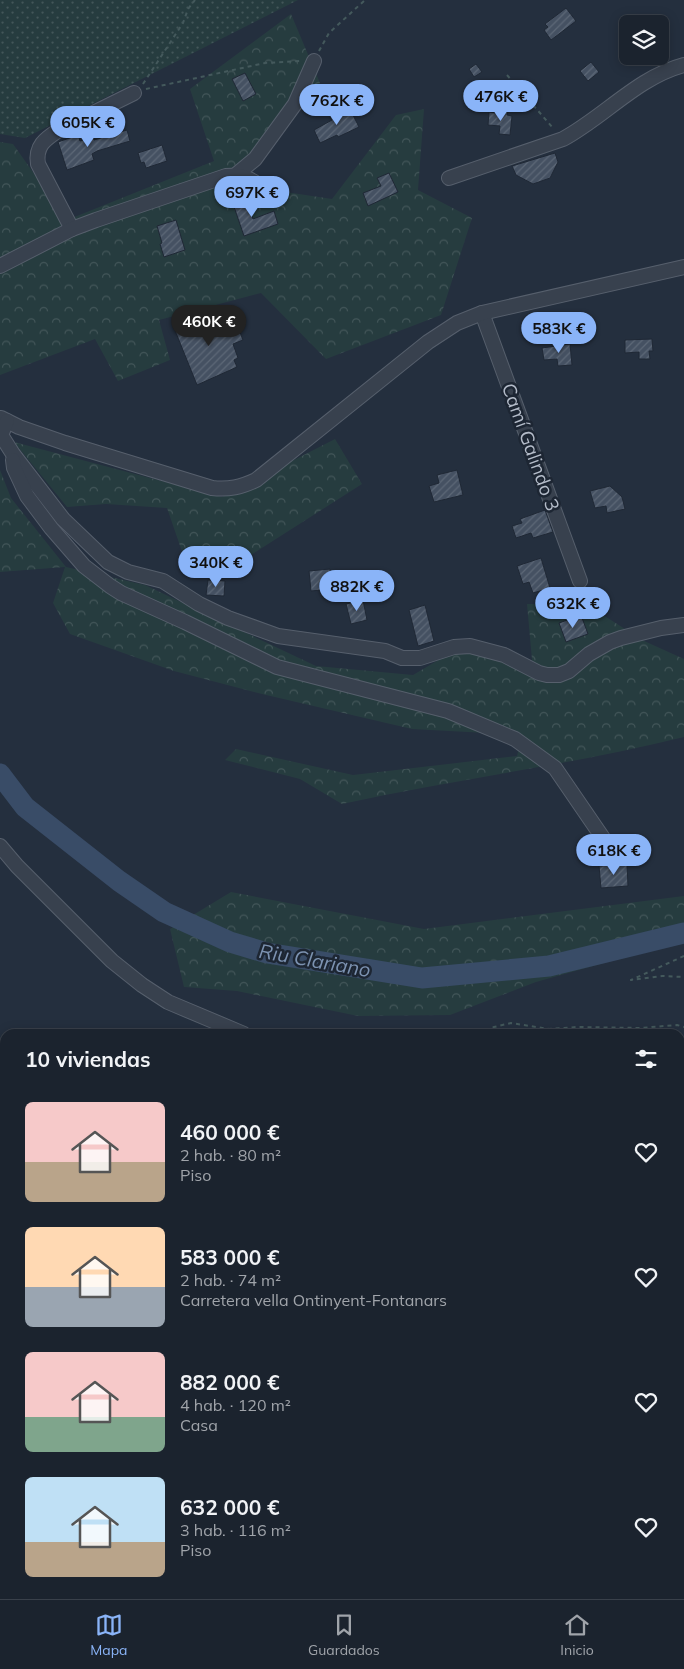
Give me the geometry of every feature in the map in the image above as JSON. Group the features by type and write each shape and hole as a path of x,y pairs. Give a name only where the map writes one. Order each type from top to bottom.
{"street":[{"path":"237,174 254,159 295,104 314,61"},
{"path":"449,178 563,139 647,82 684,65"},
{"path":"72,229 38,164 37,156 39,150 48,137 59,130 136,92"},
{"path":"0,266 72,229 226,176 237,174 251,179 267,191"},
{"path":"684,267 482,314 457,323 428,342 256,480 227,490 212,488 74,446 19,427 4,419 2,436 13,454 63,519 108,562 137,574 163,581 199,604 228,618 278,636 386,651 402,658 420,658 454,647 470,646 504,656 539,673 553,675 569,671 590,654 610,642 661,628 684,625"},
{"name":"Camí Galindo 3","path":"482,314 580,581"},
{"path":"13,454 14,468 19,480 41,515 84,566 110,586 277,667 448,711 515,739 555,768 605,841"},
{"path":"0,846 17,866 112,960 142,985 168,1002 232,1029"}],"path":[{"path":"136,92 183,23 188,9 195,0"},
{"path":"136,92 265,63 314,61 329,33 365,0"},
{"path":"507,75 563,139"},
{"path":"684,956 631,980 662,976 684,977"},
{"path":"489,1029 511,1023 549,1029 577,1027 640,1028 677,1025 684,1027"}],"green space":[{"path":"0,0 298,0 25,138 0,134"},
{"path":"291,14 320,83 240,185 332,199 396,115 424,109 418,190 472,218 441,315 326,359 261,293 159,320 170,360 118,381 95,339 0,375 0,142 13,144 67,220 214,161 190,89"},
{"path":"335,439 362,484 237,564 187,566 167,508 106,504 67,507 14,442 222,497"},
{"path":"0,470 11,498 66,567 145,585 316,666 413,675 457,649 533,671 527,604 586,604 642,640 684,659 684,737 599,756 342,804 300,779 225,760 236,749 353,775 517,756 522,735 412,729 262,694 174,671 70,634 53,603 65,567 0,572"},
{"path":"231,892 424,929 684,896 684,943 668,945 536,982 450,1015 358,1016 237,991 184,987 170,929"}],"building":[{"path":"566,8 576,21 551,40 544,30 548,27 545,24"},
{"path":"591,62 599,72 588,81 580,71"},
{"path":"476,64 482,72 474,77 469,69"},
{"path":"245,73 256,94 243,101 232,79"},
{"path":"349,107 359,127 320,143 314,130 332,120 330,117"},
{"path":"496,110 508,112 507,115 512,116 510,135 499,134 500,126 488,125 489,112 495,113"},
{"path":"127,130 130,141 97,151 92,154 94,160 67,170 58,142 78,135 80,141 93,136 94,140"},
{"path":"162,145 167,161 146,168 144,162 141,163 138,153"},
{"path":"555,153 558,162 550,178 533,184 516,175 512,166"},
{"path":"389,173 398,192 368,206 363,193 381,186 377,178"},
{"path":"246,197 253,219 274,211 278,224 244,236 232,201"},
{"path":"176,220 185,250 164,257 157,226"},
{"path":"210,316 215,328 235,319 243,340 233,344 238,358 234,360 237,367 197,385 174,328 183,324 183,319"},
{"path":"652,339 653,351 649,351 650,359 639,359 639,352 625,353 625,340"},
{"path":"570,344 572,365 558,366 557,359 544,360 542,348"},
{"path":"457,470 463,495 434,502 429,486 439,483 437,475"},
{"path":"610,486 622,497 625,509 607,513 606,506 595,508 590,491"},
{"path":"545,510 553,532 533,538 531,533 516,538 512,526 522,523 520,519"},
{"path":"541,558 550,588 533,593 529,582 523,584 517,566"},
{"path":"330,569 331,589 311,591 309,571"},
{"path":"208,580 225,581 224,596 206,595"},
{"path":"363,600 367,620 351,624 346,604"},
{"path":"425,605 434,641 418,646 409,610"},
{"path":"581,615 588,634 566,642 559,623"},
{"path":"627,864 628,886 601,888 599,866"}],"waterway":[{"name":"Riu Clariano","path":"0,774 25,807 119,881 164,912 230,942 267,953 422,978 549,966 684,933"}]}
